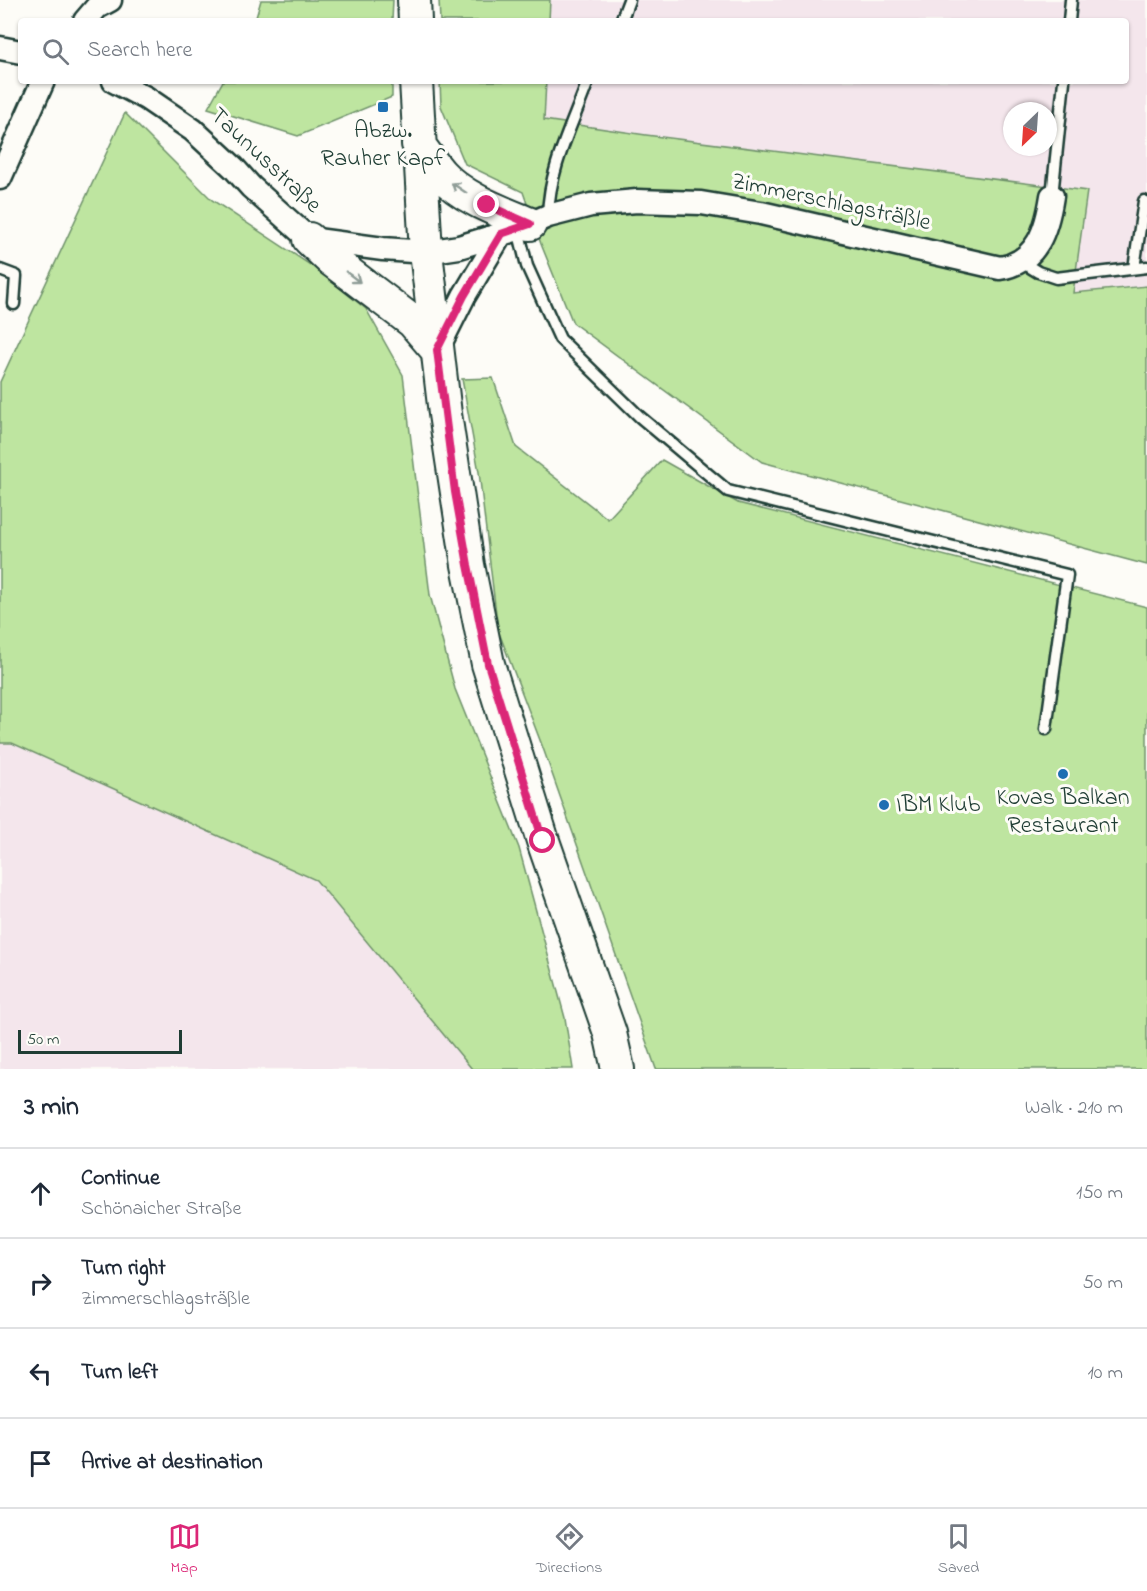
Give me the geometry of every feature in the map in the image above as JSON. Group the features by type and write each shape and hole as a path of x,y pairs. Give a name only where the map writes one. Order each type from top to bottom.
{"main road":[{"path":"414,0 415,18"},
{"path":"416,84 426,252 437,350 455,492 488,664 543,841 610,1033 618,1069"},
{"path":"418,144 441,174 455,187 524,226"},
{"path":"309,239 346,272 413,322 437,350"}],"street":[{"path":"88,18 98,7 110,0"},
{"path":"0,48 18,51"},
{"path":"0,178 42,84"},
{"name":"Taunusstraße","path":"120,84 146,98 193,130 251,187 309,239 426,252"},
{"path":"1019,261 1036,247 1044,233 1053,196"},
{"name":"Zimmerschlagsträßle","path":"426,252 459,247 591,206 637,201 701,203 761,213 991,267 1009,266 1019,261"},
{"path":"437,350 464,296 524,226"}],"lane":[{"path":"622,18 629,0"},
{"path":"1069,18 1071,0"},
{"path":"587,84 553,174 549,194 524,226 527,266 560,339 640,417 728,491 1067,575 1046,729"},
{"path":"1053,196 1064,84"},
{"path":"1134,268 1144,201"},
{"path":"1019,261 1038,272 1056,278 1147,267"},
{"path":"0,270 16,276 14,304"}],"shaded area":[{"path":"550,0 1147,0 1147,286 1072,294 1087,191 544,120 546,84 1129,84 1129,18 549,18"},
{"path":"0,743 12,743 316,880 472,1069 0,1069"}],"green space":[{"path":"261,0 393,0 392,18 256,18"},
{"path":"439,0 550,0 549,18 440,18"},
{"path":"221,84 392,84 392,97 298,136 208,108"},
{"path":"440,84 546,84 544,120 1087,191 1073,293 1147,286 1147,565 762,462 573,323 523,192 465,164 441,106"},
{"path":"125,113 212,200 312,266 366,309 403,375 430,595 455,689 519,848 565,1018 573,1069 472,1069 316,880 12,743 0,743 0,382"},
{"name":"IBM Klub","path":"493,378 516,447 608,519 662,460 738,503 1147,607 1147,1069 656,1069 543,748 498,630 479,472 462,379"}],"place":[{"name":"Abzw. Rauher Kapf","path":"383,107"},
{"name":"Kovas Balkan Restaurant","path":"1063,774"},
{"name":"IBM Klub","path":"884,805"}],"route":[{"path":"487,205 530,224 501,234 464,296 437,350 455,492 488,664 543,841"}]}
